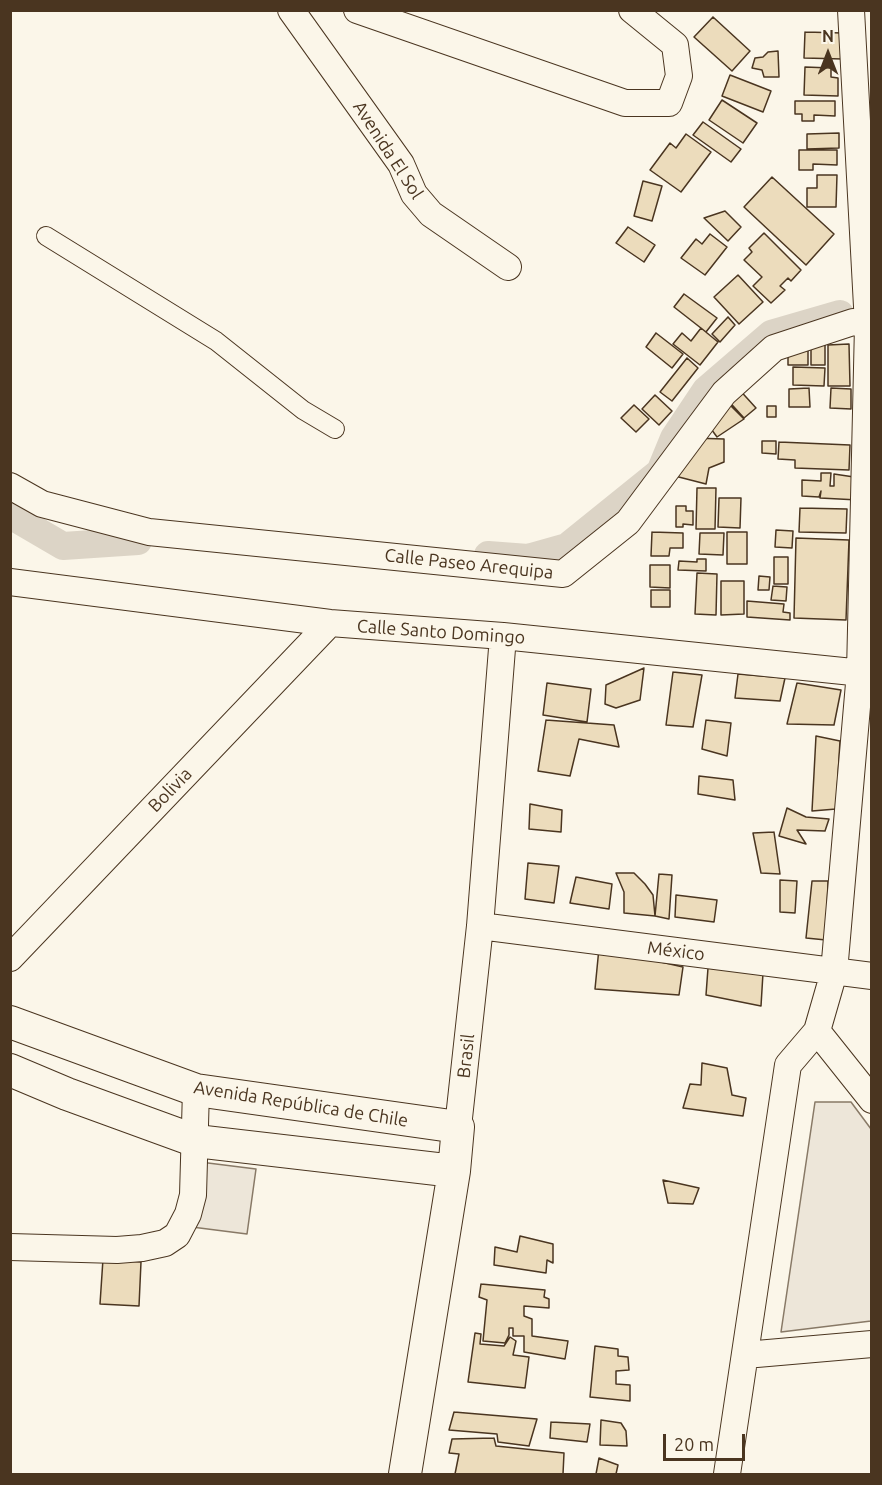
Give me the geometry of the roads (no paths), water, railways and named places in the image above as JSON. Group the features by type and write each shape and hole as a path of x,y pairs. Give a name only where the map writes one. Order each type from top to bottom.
{"street":[{"name":"Avenida El Sol","path":"291,10 401,164 414,194 431,214 508,267"},
{"path":"357,10 625,103 669,103 679,76 675,45 632,10"},
{"path":"727,1474 788,1065 817,1031 834,972 866,673 869,334 851,10"},
{"path":"46,236 216,341 303,410 335,429"},
{"name":"Calle Paseo Arequipa","path":"10,486 42,504 148,532 563,574 628,522 724,393 774,348 853,322 869,334"},
{"name":"Calle Santo Domingo","path":"10,582 330,623 503,636 866,673"},
{"name":"Bolivia","path":"10,958 330,623"},
{"name":"Brasil","path":"405,1474 454,1171 480,927 503,636"},
{"name":"México","path":"480,927 872,976"},
{"name":"Avenida República de Chile","path":"10,1022 196,1090 458,1127"},
{"path":"817,1031 872,1100"},
{"path":"10,1070 196,1141 454,1171"},
{"path":"10,1246 117,1250 165,1243 177,1235 188,1214 193,1195 196,1090"},
{"path":"745,1355 872,1344"}],"waterway":[{"path":"488,555 528,558 567,547 660,472 674,438 706,390 771,334 840,314"},
{"path":"10,515 63,546 138,541"}]}
